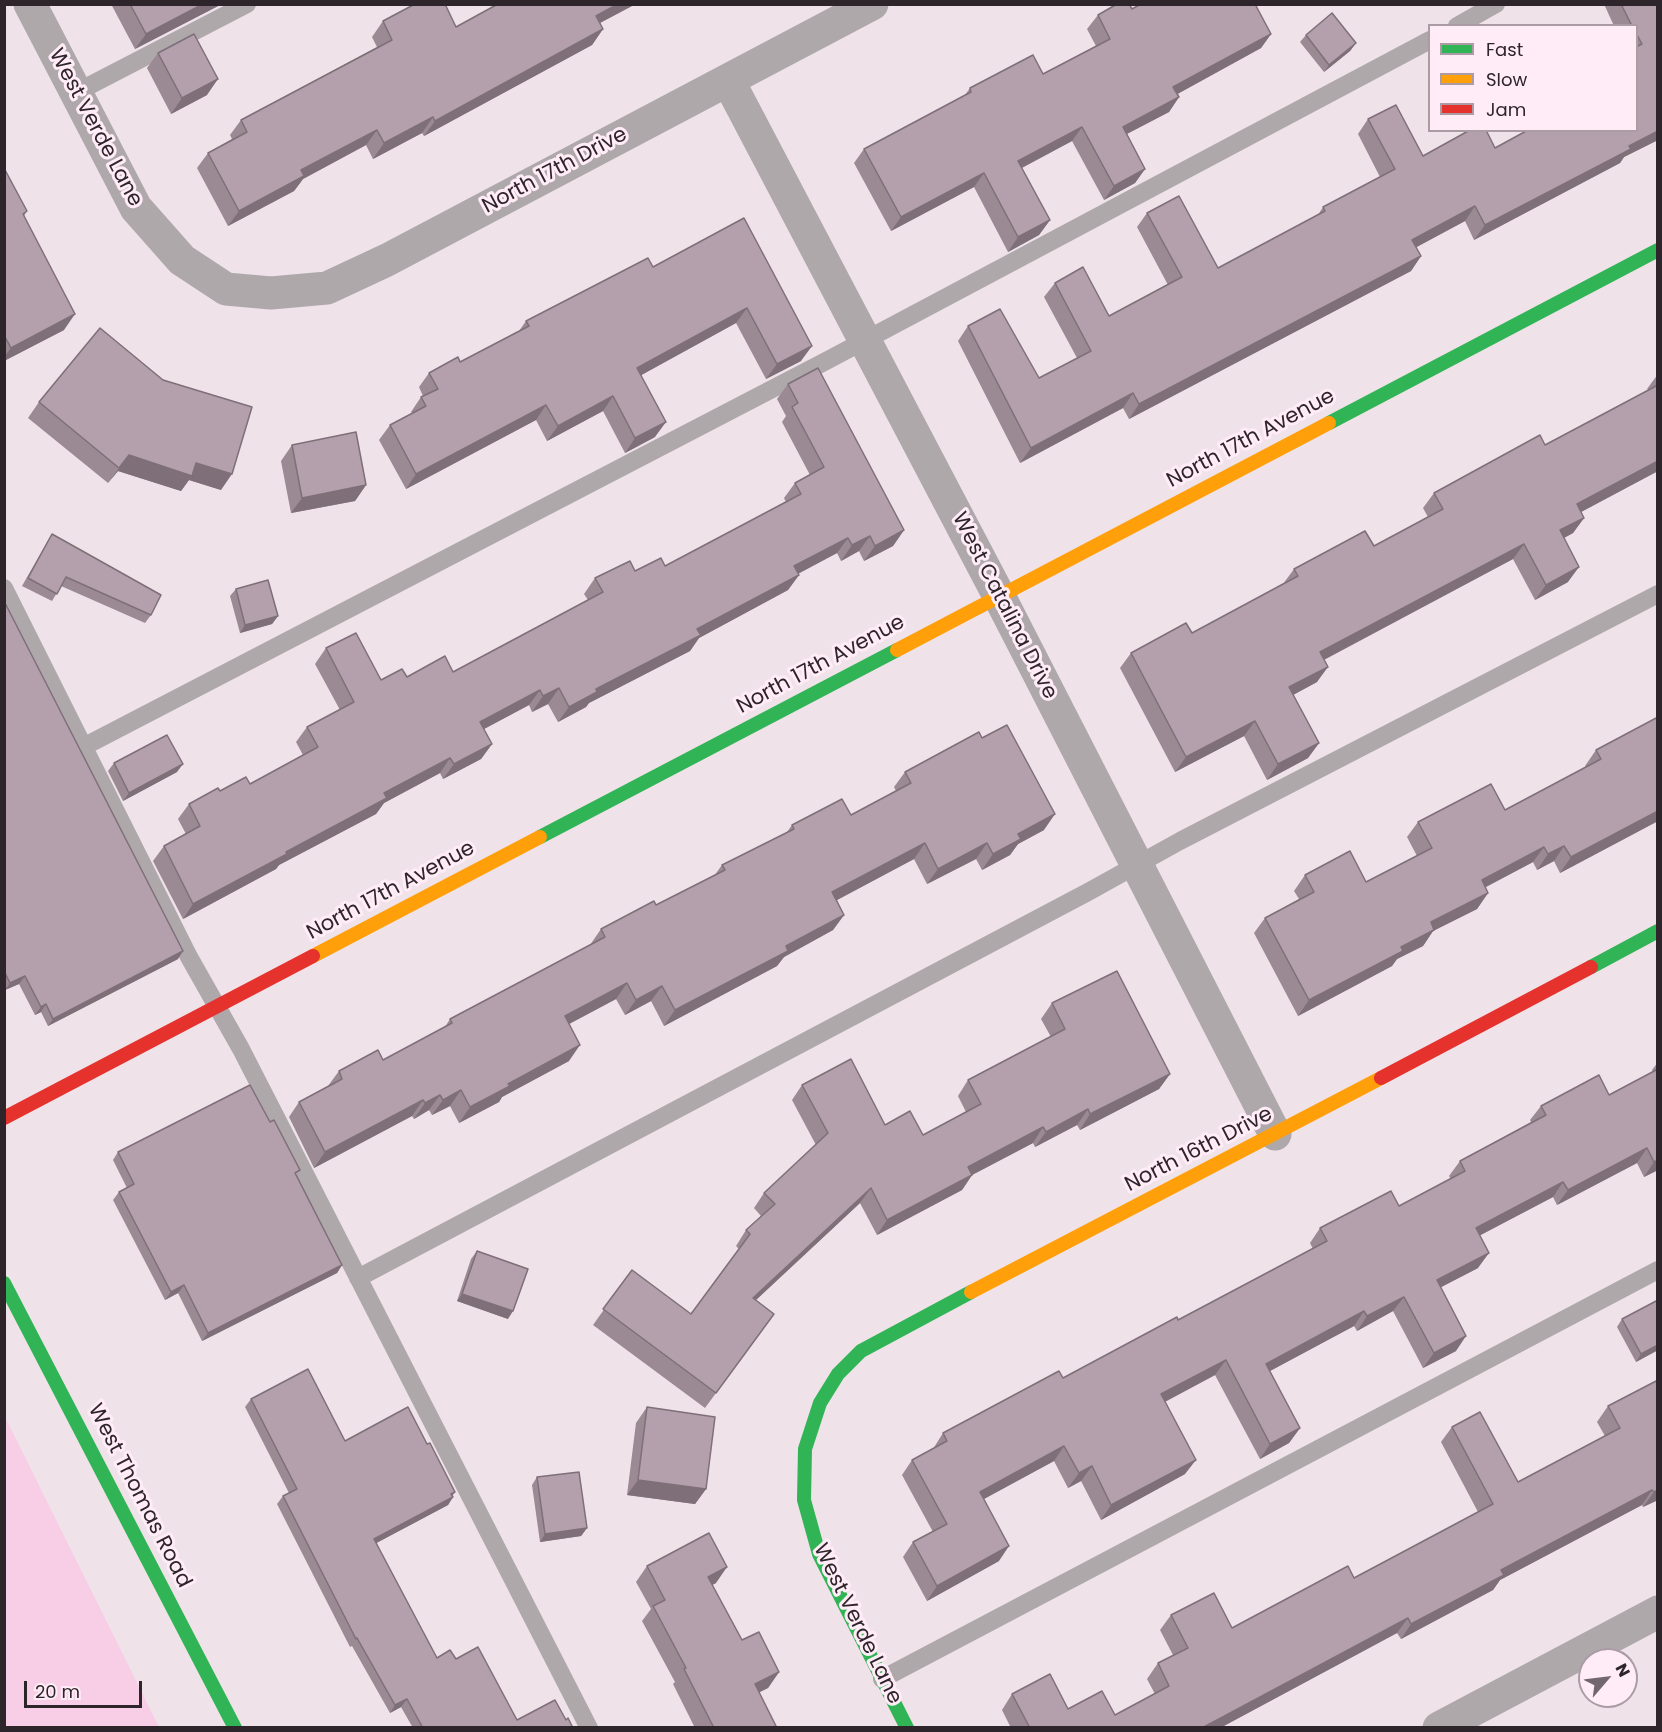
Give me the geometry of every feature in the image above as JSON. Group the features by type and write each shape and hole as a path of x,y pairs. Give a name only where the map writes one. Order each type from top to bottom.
{"street":[{"name":"West Verde Lane","path":"30,4 136,208 182,260 226,290"},
{"name":"North 17th Drive","path":"226,290 271,293 327,288 387,260 872,4"},
{"name":"West Catalina Drive","path":"728,80 999,596 1275,1134"},
{"name":"North 17th Avenue","path":"4,1118 1658,250"},
{"name":"North 16th Drive","path":"805,1449 820,1403 838,1374 861,1351 1658,931"},
{"name":"West Thomas Road","path":"4,1283 235,1728"},
{"name":"West Verde Lane","path":"805,1449 804,1500 819,1554 907,1728"},
{"path":"1439,1728 1658,1612"}],"lane":[{"path":"77,92 247,4"},
{"path":"1461,24 1496,4"},
{"path":"85,746 865,340 1428,41"},
{"path":"4,588 189,957 241,1049 589,1728"},
{"path":"358,1278 1180,841 1658,594"},
{"path":"882,1679 1658,1270"}],"shaded area":[{"path":"5,1417 159,1727 5,1727"}],"building":[{"path":"130,4 203,4 146,34"},
{"path":"415,4 445,4 456,27 498,4 618,4 596,16 603,29 435,121 433,117 384,143 377,130 301,170 304,176 239,211 208,153 247,132 241,120 392,40 383,21"},
{"path":"1117,4 1129,4 1132,9 1141,4 1255,4 1271,34 1173,87 1179,97 1123,127 1145,169 1114,186 1082,127 1018,161 1050,220 1018,237 984,173 901,217 864,149 971,92 970,88 1033,55 1043,74 1110,39 1098,15"},
{"path":"1621,4 1658,4 1658,131 1629,146 1631,149 1485,225 1475,206 1412,240 1421,256 1139,404 1133,393 1031,448 968,326 1000,309 1039,378 1091,351 1055,283 1083,267 1109,316 1182,277 1147,213 1179,196 1218,268 1325,211 1323,207 1395,169 1368,119 1396,105 1423,156 1466,132 1487,132 1495,148 1524,132 1638,132 1638,46 1642,44 1638,37 1638,24 1631,24"},
{"path":"1332,13 1356,43 1329,65 1306,35"},
{"path":"194,34 218,79 182,98 158,53"},
{"path":"4,168 27,211 23,214 75,314 11,348 4,335"},
{"path":"744,218 812,346 777,364 747,308 637,368 666,422 635,438 613,396 558,426 546,405 416,474 390,425 426,406 421,397 438,389 429,373 458,357 460,362 529,326 526,321 648,258 653,267"},
{"path":"100,328 163,380 252,407 232,474 196,463 192,476 129,455 119,468 39,402"},
{"path":"818,368 904,530 875,546 870,536 852,545 848,538 794,566 799,575 697,629 701,635 596,689 597,692 569,707 559,688 543,696 540,690 480,722 492,744 454,764 450,758 384,793 387,798 193,904 164,846 200,826 189,804 218,788 220,791 246,777 250,784 318,747 307,727 354,702 326,648 356,633 381,680 402,669 407,677 445,656 453,672 603,592 595,578 630,561 635,571 661,558 665,566 801,494 795,483 824,467 792,407 798,403 788,384"},
{"path":"1658,385 1658,461 1577,504 1584,518 1560,530 1579,567 1546,585 1524,544 1320,652 1328,667 1289,687 1319,743 1278,764 1255,721 1186,757 1131,653 1186,623 1192,633 1298,576 1294,569 1365,531 1374,546 1443,509 1434,493 1540,435 1545,445"},
{"path":"356,432 366,485 302,498 292,445"},
{"path":"52,534 161,595 151,615 66,577 57,594 28,578"},
{"path":"268,580 278,616 245,625 236,589"},
{"path":"4,601 183,951 53,1019 46,1004 41,1007 25,976 10,983 4,971"},
{"path":"1658,717 1658,811 1571,857 1564,846 1548,854 1544,847 1482,880 1488,893 1431,922 1434,930 1401,947 1403,951 1309,1000 1265,918 1314,892 1305,875 1350,851 1366,882 1432,848 1418,822 1491,784 1505,810 1601,759 1596,750"},
{"path":"1007,725 1055,814 1018,834 1021,839 993,854 987,843 938,869 925,843 832,892 844,915 786,946 788,951 675,1010 662,986 636,1000 627,983 565,1016 580,1045 508,1084 510,1086 470,1107 461,1090 443,1100 440,1095 425,1103 423,1100 325,1152 299,1102 342,1079 339,1071 378,1050 383,1060 452,1023 450,1019 605,937 601,929 654,901 656,905 725,870 722,865 794,829 792,825 842,799 851,815 911,783 905,772 979,732 982,738"},
{"path":"167,735 183,764 129,793 114,763"},
{"path":"1117,971 1170,1074 1090,1114 1088,1109 1046,1132 1043,1127 968,1167 972,1175 887,1220 871,1188 753,1298 774,1314 716,1393 603,1309 632,1270 691,1314 750,1234 746,1230 775,1204 764,1193 828,1133 802,1085 851,1059 885,1125 910,1111 923,1135 981,1104 968,1080 1065,1029 1052,1003"},
{"path":"1658,1069 1658,1160 1654,1162 1647,1148 1568,1190 1563,1182 1476,1228 1489,1253 1437,1280 1466,1336 1434,1353 1404,1297 1367,1316 1364,1311 1266,1364 1300,1428 1270,1444 1226,1360 1161,1394 1196,1460 1111,1505 1092,1466 1079,1473 1064,1446 980,1492 1009,1546 937,1586 913,1542 947,1524 912,1460 947,1441 943,1433 1059,1371 1063,1378 1327,1241 1320,1228 1391,1191 1399,1206 1465,1171 1460,1161 1546,1115 1541,1106 1599,1075 1609,1095"},
{"path":"250,1085 270,1122 274,1120 300,1170 295,1173 342,1265 208,1333 184,1285 171,1292 119,1192 134,1184 118,1152"},
{"path":"477,1251 528,1269 513,1311 462,1294"},
{"path":"1658,1300 1658,1345 1641,1354 1622,1319"},
{"path":"308,1369 345,1441 408,1407 427,1444 430,1443 455,1492 451,1494 453,1497 374,1539 437,1658 450,1650 456,1659 478,1647 517,1720 555,1700 573,1728 423,1728 407,1699 395,1705 356,1639 283,1496 297,1489 251,1399"},
{"path":"1658,1380 1658,1490 1654,1492 1652,1490 1501,1570 1504,1575 1411,1624 1408,1618 1202,1728 1030,1728 1012,1694 1050,1674 1068,1709 1102,1691 1115,1715 1169,1686 1158,1663 1188,1648 1171,1615 1214,1593 1232,1628 1348,1566 1354,1578 1493,1504 1452,1427 1480,1412 1518,1482 1620,1428 1608,1406"},
{"path":"647,1407 715,1417 706,1489 638,1480"},
{"path":"579,1472 587,1528 545,1534 537,1477"},
{"path":"709,1533 727,1567 708,1577 742,1640 759,1632 779,1672 755,1684 777,1728 714,1728 653,1606 665,1600 647,1566"}],"traffic: fast":[{"path":"1329,423 1658,250"},
{"path":"540,837 897,650"},
{"path":"1591,967 1658,931"},
{"path":"4,1283 235,1728"},
{"path":"907,1728 819,1554 804,1500 805,1449 820,1403 838,1374 861,1351 971,1292"}],"traffic: slow":[{"path":"897,650 1329,423"},
{"path":"313,956 540,837"},
{"path":"971,1292 1381,1078"}],"traffic: jam":[{"path":"4,1118 313,956"},
{"path":"1381,1078 1591,967"}]}
